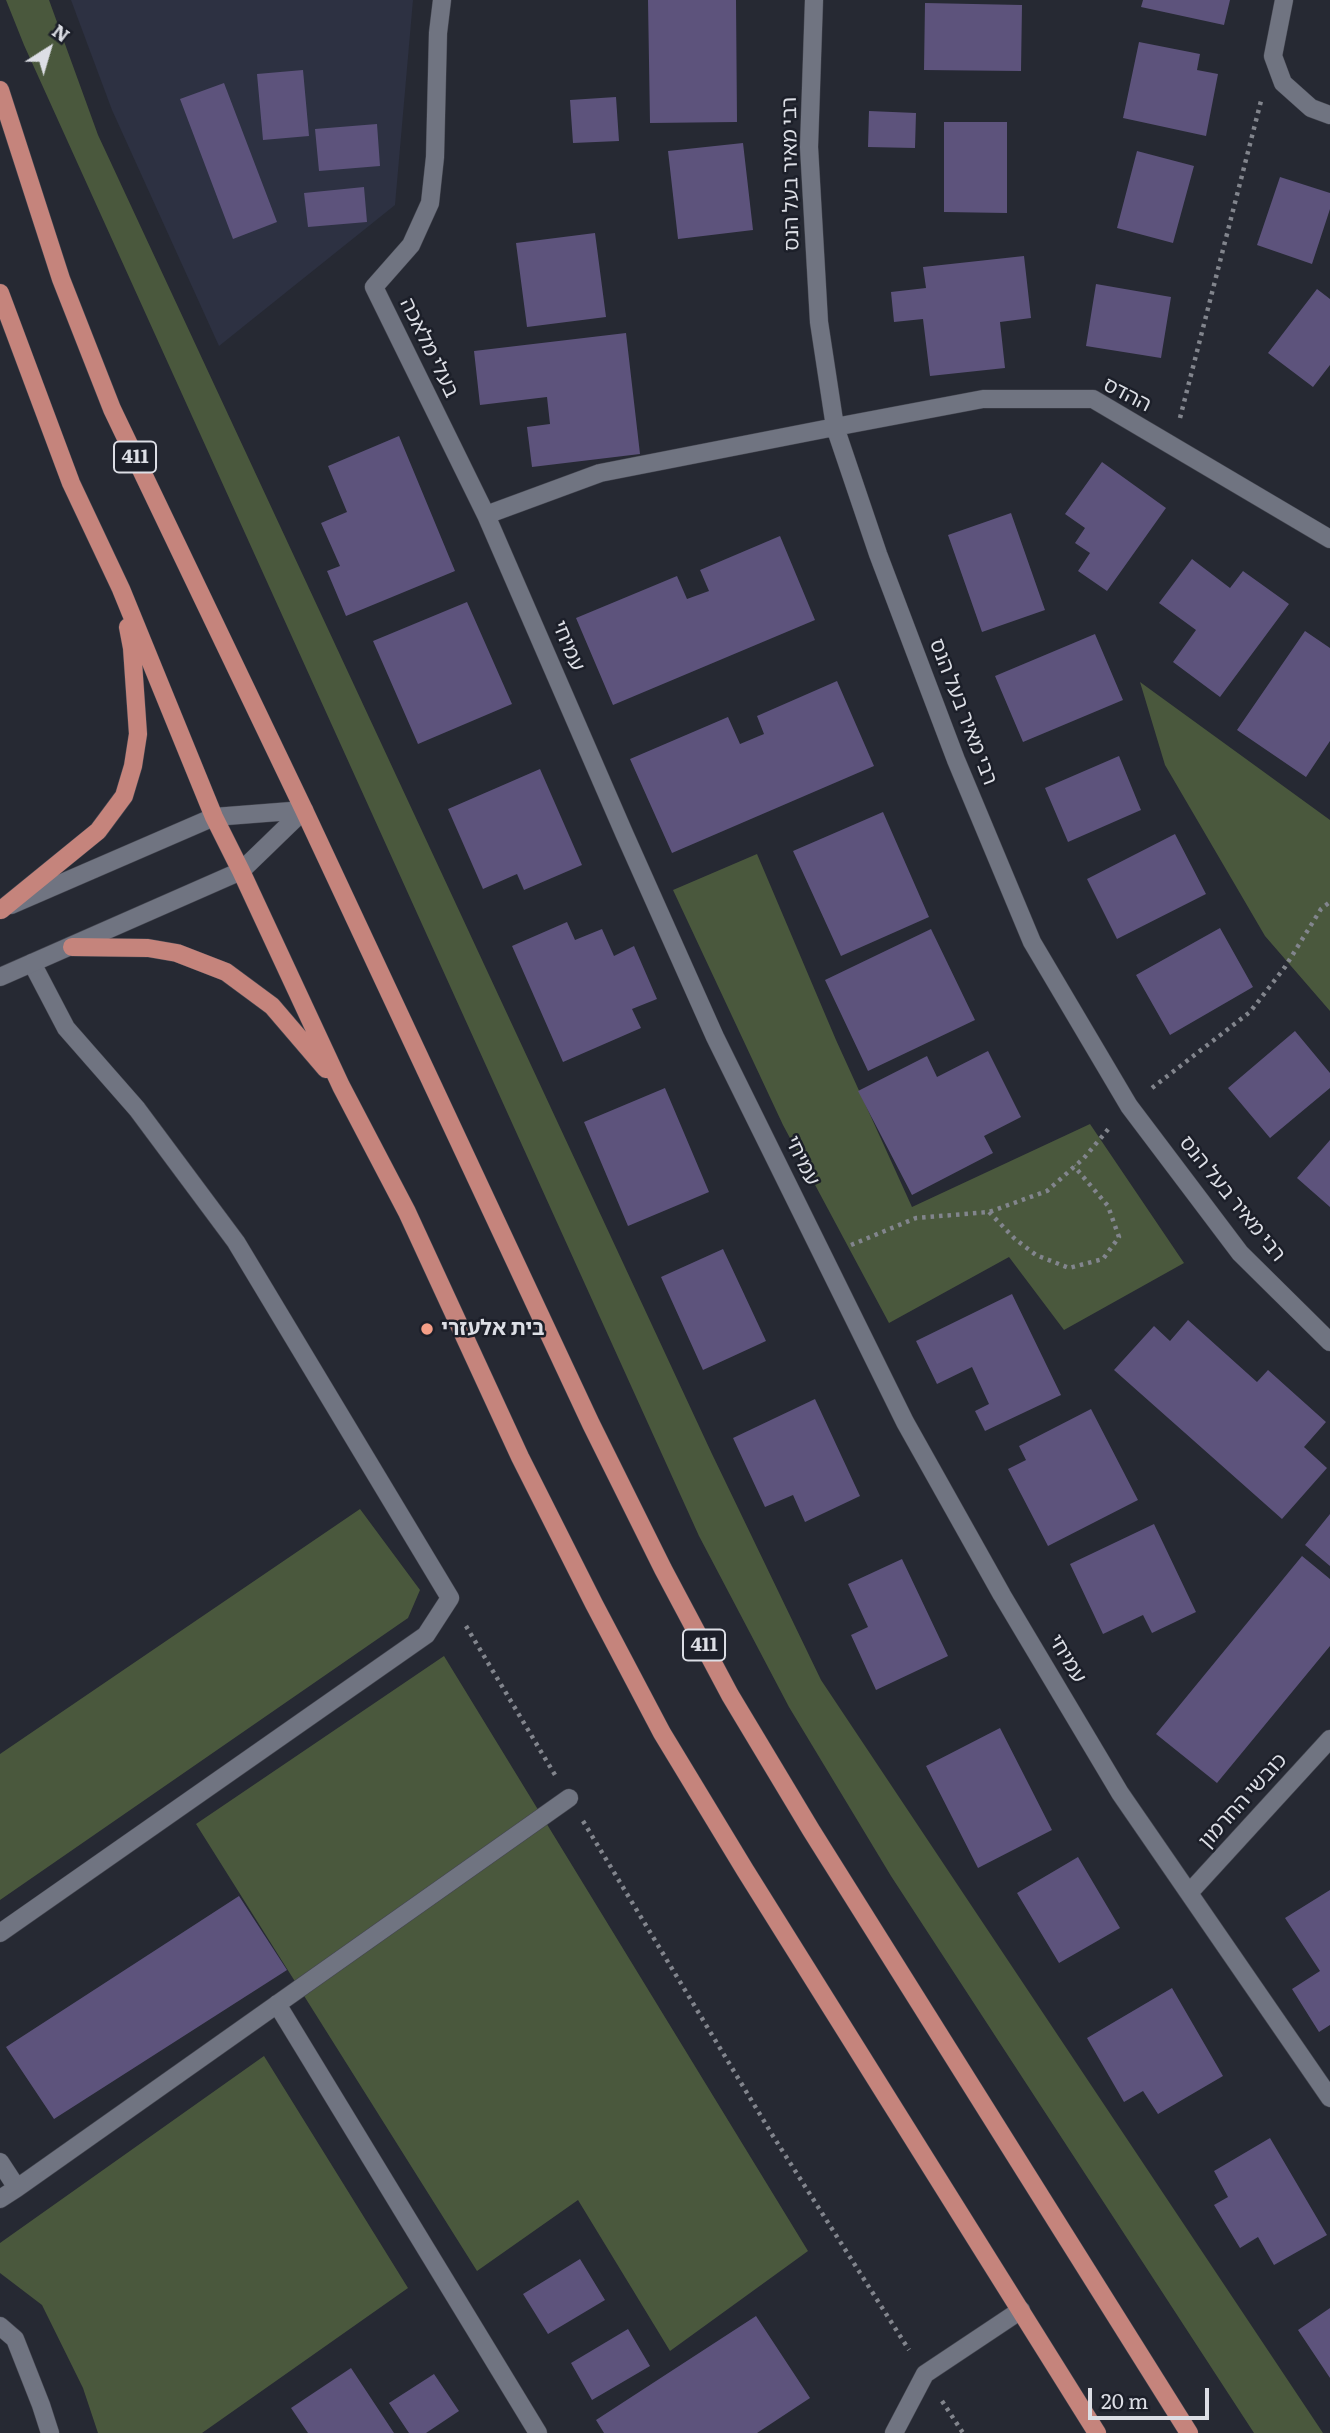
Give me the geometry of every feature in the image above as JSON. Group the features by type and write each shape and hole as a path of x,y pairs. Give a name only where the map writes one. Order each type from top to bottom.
{"main road":[{"name":"411","path":"0,90 61,279 112,409 304,810 591,1423 730,1695 811,1830 1189,2433"},
{"path":"0,293 72,483 121,589 214,817 242,871 341,1086 407,1212 520,1457 662,1733 1097,2433"},
{"path":"1,910 98,831 124,796 133,766 138,734 132,648 121,589"},
{"path":"72,947 148,948 177,953 226,972 272,1006 341,1086"}],"street":[{"name":"בעלי מלאכה","path":"442,0 438,33 435,157 430,203 411,245 373,287 486,515"},
{"name":"רבי מאיר בעל הנס","path":"814,0 809,147 819,322 835,427 878,554 956,760 1032,942 1129,1106 1240,1253 1330,1342"},
{"path":"1284,0 1273,56 1283,83 1311,107 1330,115"},
{"name":"ההדס","path":"835,427 984,399 1093,399 1330,539"},
{"path":"486,515 600,474 835,427"},
{"name":"עמיחי","path":"486,515 715,1037 905,1422 1002,1595 1120,1793 1330,2098"},
{"path":"1,910 214,817 304,810"},
{"path":"0,976 242,871 304,810"},
{"path":"0,1934 426,1635 450,1598 236,1242 137,1109 66,1028 32,963"},
{"name":"כובשי החרמון","path":"1189,1893 1330,1739"},
{"path":"0,2199 569,1798"},
{"path":"277,2004 538,2433"},
{"path":"0,2162 17,2188"},
{"path":"894,2433 925,2374 1021,2310"},
{"path":"0,2326 15,2339 50,2433"}],"path":[{"path":"1173,446 1273,56"},
{"path":"989,1212 1015,1239 1037,1255 1069,1268 1103,1259 1119,1237 1108,1206 1074,1166"},
{"path":"450,1598 773,2136 963,2433"}],"shaded area":[{"path":"71,0 413,0 395,205 219,346 112,110"}],"green space":[{"path":"6,0 49,0 98,135 712,1454 821,1680 1323,2433 1254,2433 891,1876 789,1707 699,1536"},
{"path":"1140,682 1330,820 1330,1011 1265,936 1165,765"},
{"path":"757,854 836,1040 912,1207 1090,1124 1184,1263 1064,1330 1009,1257 889,1323 783,1125 673,890"},
{"path":"360,1509 420,1590 408,1618 0,1900 0,1754"},
{"path":"444,1656 808,2251 670,2351 578,2200 477,2271 196,1824"},
{"path":"264,2056 408,2288 202,2433 98,2433 83,2388 42,2305 0,2273 0,2243"}],"building":[{"path":"648,0 736,0 737,122 650,123"},
{"path":"1143,0 1230,0 1224,25 1141,7"},
{"path":"925,3 1022,5 1021,71 924,70"},
{"path":"1139,42 1200,54 1197,70 1218,74 1206,136 1123,118"},
{"path":"303,70 309,136 263,140 257,74"},
{"path":"224,83 277,222 233,239 180,99"},
{"path":"616,97 619,141 573,143 570,100"},
{"path":"869,111 916,113 915,148 868,147"},
{"path":"944,122 1007,122 1007,213 944,212"},
{"path":"377,124 380,166 319,171 315,129"},
{"path":"743,143 753,230 678,239 668,151"},
{"path":"1137,151 1194,166 1173,243 1117,228"},
{"path":"1280,177 1330,193 1330,209 1312,264 1257,245"},
{"path":"364,187 367,222 308,227 304,193"},
{"path":"595,233 606,317 527,327 516,243"},
{"path":"1024,256 1031,318 1000,322 1005,368 930,376 923,319 894,322 891,292 926,288 923,267"},
{"path":"1096,284 1171,297 1161,358 1086,346"},
{"path":"1317,289 1330,299 1330,365 1313,387 1268,353"},
{"path":"626,333 640,454 532,467 527,427 550,424 547,397 480,405 474,351"},
{"path":"399,436 455,571 346,616 327,571 340,566 321,523 347,512 328,466"},
{"path":"1102,462 1166,508 1107,591 1078,571 1090,553 1075,543 1085,528 1065,514"},
{"path":"1011,513 1045,610 982,632 948,535"},
{"path":"780,536 815,620 613,705 576,618 677,576 687,599 709,591 700,570"},
{"path":"1192,559 1230,588 1243,571 1289,604 1220,697 1173,662 1196,630 1159,603"},
{"path":"467,602 512,704 418,744 373,641"},
{"path":"1305,631 1330,648 1330,741 1306,777 1237,730"},
{"path":"1095,634 1123,700 1023,742 995,676"},
{"path":"837,681 874,766 672,853 630,759 728,717 740,744 764,734 757,716"},
{"path":"1119,756 1141,810 1068,842 1045,788"},
{"path":"540,769 582,865 524,890 517,874 483,889 448,809"},
{"path":"883,812 929,917 841,956 793,851"},
{"path":"1175,834 1206,894 1117,939 1087,879"},
{"path":"567,922 575,940 602,929 614,956 634,946 657,999 632,1009 641,1028 563,1062 512,946"},
{"path":"1220,928 1253,987 1170,1035 1136,975"},
{"path":"931,929 975,1020 868,1071 825,980"},
{"path":"1295,1031 1330,1073 1330,1088 1270,1138 1228,1088"},
{"path":"988,1051 1021,1117 984,1136 993,1153 912,1195 858,1091 927,1056 937,1077"},
{"path":"665,1088 709,1192 628,1226 584,1122"},
{"path":"1330,1140 1330,1207 1297,1178"},
{"path":"723,1249 766,1341 703,1370 661,1277"},
{"path":"1012,1294 1061,1395 985,1431 975,1411 989,1404 972,1367 937,1384 916,1341"},
{"path":"1188,1320 1257,1382 1268,1370 1326,1422 1304,1447 1327,1468 1282,1519 1114,1370 1154,1326 1170,1341"},
{"path":"815,1399 860,1496 805,1522 793,1495 765,1507 733,1438"},
{"path":"1091,1409 1138,1500 1048,1546 1008,1469 1026,1460 1019,1446"},
{"path":"1330,1514 1330,1566 1305,1545"},
{"path":"1154,1524 1196,1612 1152,1633 1143,1615 1103,1634 1070,1564"},
{"path":"1302,1556 1330,1579 1330,1646 1217,1783 1156,1734"},
{"path":"902,1559 948,1656 876,1690 851,1635 868,1627 848,1584"},
{"path":"1000,1728 1052,1830 978,1868 926,1766"},
{"path":"1078,1857 1120,1928 1059,1963 1017,1893"},
{"path":"1330,1890 1330,2025 1319,2032 1292,1989 1320,1971 1285,1918"},
{"path":"239,1896 287,1970 54,2119 6,2047"},
{"path":"1172,1988 1223,2076 1158,2114 1143,2091 1124,2102 1087,2038"},
{"path":"1270,2138 1327,2235 1274,2265 1258,2237 1240,2248 1214,2205 1228,2197 1214,2171"},
{"path":"580,2259 605,2300 548,2334 523,2294"},
{"path":"1330,2308 1330,2378 1298,2330"},
{"path":"756,2316 810,2398 757,2433 604,2433 596,2420"},
{"path":"628,2329 650,2366 592,2400 571,2363"},
{"path":"351,2368 394,2433 308,2433 291,2408"},
{"path":"434,2374 459,2411 426,2433 409,2433 389,2403"}],"place":[{"name":"בית אלעזרי","path":"427,1329"}]}
